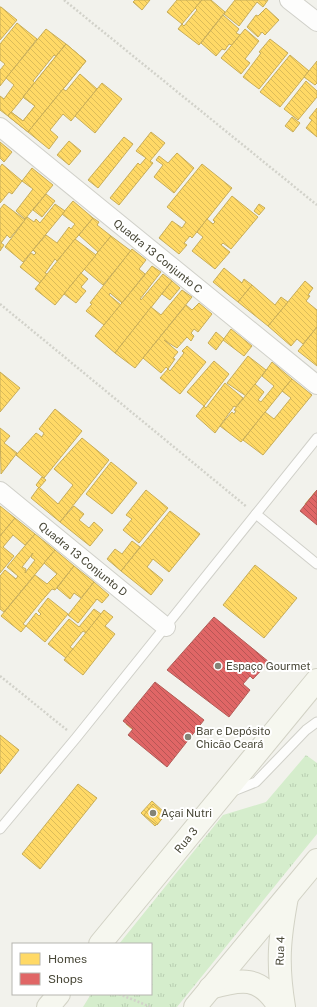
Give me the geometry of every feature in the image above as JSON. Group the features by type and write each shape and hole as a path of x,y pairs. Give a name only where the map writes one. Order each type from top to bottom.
{"main road":[{"name":"Rua 3","path":"101,943 317,680"},
{"path":"195,1007 317,860"},
{"name":"Rua 4","path":"284,1007 278,957 280,936 288,896"},
{"path":"210,988 244,980 261,986 273,997 279,1007"},
{"path":"48,1007 58,995"}],"street":[{"path":"290,0 317,22"},
{"name":"Quadra 13 Conjunto C","path":"0,127 317,385"},
{"name":"Quadra 13 Conjunto D","path":"0,491 166,627"}],"lane":[{"path":"0,829 166,627 317,438"},
{"path":"256,514 317,564"},
{"path":"222,796 256,782 306,730 317,722"}],"path":[{"path":"64,0 317,205"},
{"path":"0,304 256,514"},
{"path":"0,676 76,738"},
{"path":"121,995 151,1007"}],"green space":[{"path":"306,755 317,763 317,834 177,1007 83,1007 90,995 152,995 152,943 120,943 223,815 266,802"}],"building: Homes":[{"path":"135,0 150,0 142,10 133,2"},
{"path":"177,0 202,0 182,24 167,12"},
{"path":"202,0 211,0 225,12 199,45 178,29 182,24 184,26 197,10 195,8"},
{"path":"235,0 268,0 263,7 257,2 239,26 224,14"},
{"path":"0,7 17,20 0,40"},
{"path":"266,8 279,20 265,35 262,32 258,37 247,27 256,15 258,16"},
{"path":"223,15 239,29 236,33 240,35 232,45 229,44 225,50 222,49 216,56 201,43"},
{"path":"17,23 37,39 0,86 0,70 5,64 0,60 0,44"},
{"path":"46,29 66,44 56,56 54,55 33,81 35,83 8,116 0,110 0,96 4,99 14,85 6,78"},
{"path":"245,29 259,41 245,59 250,63 241,74 221,58"},
{"path":"270,39 288,53 259,89 243,77 261,53 259,52"},
{"path":"66,44 86,61 28,132 8,116 11,112 23,121 35,106 23,97","holes":["48,79 57,86 53,90 45,83"]},
{"path":"66,44 86,61 28,132 8,116 11,112 23,121 35,106 23,97"},
{"path":"290,55 309,71 280,107 260,92"},
{"path":"317,61 317,83 315,85 304,77"},
{"path":"80,74 97,89 71,121 63,114 50,130 58,137 49,149 28,132 63,89 66,91"},
{"path":"306,81 317,91 317,97 298,120 284,109"},
{"path":"102,83 122,99 95,133 75,116"},
{"path":"317,108 317,137 306,128 312,120 309,118"},
{"path":"292,117 300,123 293,132 285,126"},
{"path":"151,132 165,143 150,161 153,163 119,205 110,198 138,163 140,165 146,158 136,151"},
{"path":"124,137 133,144 98,188 88,180"},
{"path":"69,141 81,151 69,165 57,155"},
{"path":"0,142 12,152 4,162 0,158"},
{"path":"177,153 194,168 174,193 154,177 163,165 156,160 159,156 168,163"},
{"path":"2,164 22,181 12,194 9,192 0,203 0,167"},
{"path":"202,164 232,188 192,238 190,236 184,243 187,245 179,254 159,238 172,221 182,228 186,222 167,207"},
{"path":"32,168 53,185 25,219 16,211 33,189 22,181"},
{"path":"46,194 55,201 42,217 33,210"},
{"path":"232,196 258,217 231,249 223,243 221,245 230,252 215,269 192,251 203,237 197,232 207,219 213,224 215,222 213,220"},
{"path":"73,201 93,218 57,261 55,259 40,283 20,267 31,253 34,255 36,253 33,250 46,235 57,243 69,227 71,229 75,224 62,214"},
{"path":"4,204 25,220 10,238 7,235 1,243 4,245 0,251 0,209"},
{"path":"55,204 65,211 23,262 5,247 27,217 34,222 36,219 40,223"},
{"path":"259,204 265,208 259,215 254,211"},
{"path":"93,218 99,222 97,225 111,236 98,252 79,235"},
{"path":"111,236 131,251 103,285 84,269"},
{"path":"75,239 96,255 55,305 35,289"},
{"path":"132,249 146,260 139,269 145,274 122,303 110,293 109,295 121,305 104,325 86,311 92,304 90,303"},
{"path":"152,266 161,272 140,299 141,300 163,274 172,281 115,353 95,336"},
{"path":"224,268 242,283 244,279 252,285 238,302 213,282"},
{"path":"81,273 88,279 81,287 86,291 76,303 64,294"},
{"path":"172,281 180,288 170,300 162,294"},
{"path":"305,281 313,288 306,301 317,310 317,327 303,344 297,339 291,346 268,326"},
{"path":"252,285 275,305 281,297 288,302 268,326 238,302"},
{"path":"182,290 192,297 135,368 115,353 151,307 161,315"},
{"path":"199,303 212,314 198,332 194,329 191,333 194,336 191,341 187,337 177,348 164,340 178,352 173,358 175,359 168,369 166,367 161,373 143,358 186,305 192,310"},
{"path":"317,327 317,366 298,351"},
{"path":"231,329 252,346 244,356 223,340"},
{"path":"216,332 224,339 216,350 208,343"},
{"path":"187,346 206,362 180,394 160,378 168,369 170,371 184,353 182,351"},
{"path":"248,356 266,370 246,396 227,383"},
{"path":"214,361 229,374 204,406 187,392"},
{"path":"272,362 292,379 241,442 220,426 232,412 234,414 236,411 234,410 255,384 264,392 258,400 261,402 274,386 262,376"},
{"path":"0,372 20,388 0,412"},
{"path":"292,379 312,395 263,455 243,440 265,412 274,419 291,398 282,391"},
{"path":"225,383 243,398 236,407 234,406 215,433 196,416 204,406 206,408"},
{"path":"55,409 82,431 44,478 16,455 36,433 42,437 44,433 39,429"},
{"path":"0,428 10,436 4,443 17,453 1,474"},
{"path":"82,438 109,460 60,522 31,498 39,487 58,504 73,485 54,469"},
{"path":"111,462 137,483 112,514 86,494"},
{"path":"42,477 46,480 39,488 36,485"},
{"path":"146,490 168,508 139,543 123,530 132,519 126,515"},
{"path":"317,490 317,514 305,504"},
{"path":"317,490 317,514 305,505"},
{"path":"0,506 15,518 0,536"},
{"path":"74,506 84,514 79,520 89,528 94,522 103,530 90,546 60,522"},
{"path":"170,511 200,534 169,572 153,559 147,567 163,580 151,595 121,571"},
{"path":"15,518 35,534 25,545 13,535 3,547 14,556 0,573 0,536"},
{"path":"35,534 55,550 4,612 0,609 0,576 5,570 16,579 18,576 7,567","holes":["33,553 31,557 35,560 25,573 26,569 22,567"]},
{"path":"132,541 140,547 121,571 107,559 115,549 122,554"},
{"path":"55,550 74,566 55,590 52,589 39,604 23,624 26,626 21,632 1,616 35,575 47,584 57,574 44,563"},
{"path":"255,565 297,598 264,638 223,605"},
{"path":"74,566 94,582 81,598 74,593 70,599 57,588"},
{"path":"94,582 109,595 102,603 97,599 78,623 68,615"},
{"path":"48,598 68,614 45,642 26,626 36,613 39,616 41,614 38,611"},
{"path":"94,609 101,614 86,633 83,631 70,647 73,649 66,658 48,644 69,619 79,627"},
{"path":"104,610 113,617 105,626 115,634 83,675 64,660"},
{"path":"208,625 246,657 215,696 175,664"},
{"path":"158,685 200,717 166,758 126,724"},
{"path":"0,735 19,750 0,774"},
{"path":"78,784 97,798 40,869 22,854"},
{"name":"Açai Nutri","path":"152,801 166,814 155,826 141,813"},
{"name":"Açai Nutri","path":"153,804 165,815 157,825 144,815"}],"building: Shops":[{"path":"317,490 317,525 300,511"},
{"name":"Espaço Gourmet","path":"214,617 269,662 253,679 250,676 243,684 250,690 229,717 167,670"},
{"path":"155,682 204,720 167,767 128,735 133,729 123,721"}],"place":[{"name":"Espaço Gourmet","path":"218,666"},
{"name":"Bar e Depósito Chicão Ceará","path":"188,737"},
{"name":"Açai Nutri","path":"153,813"}]}
